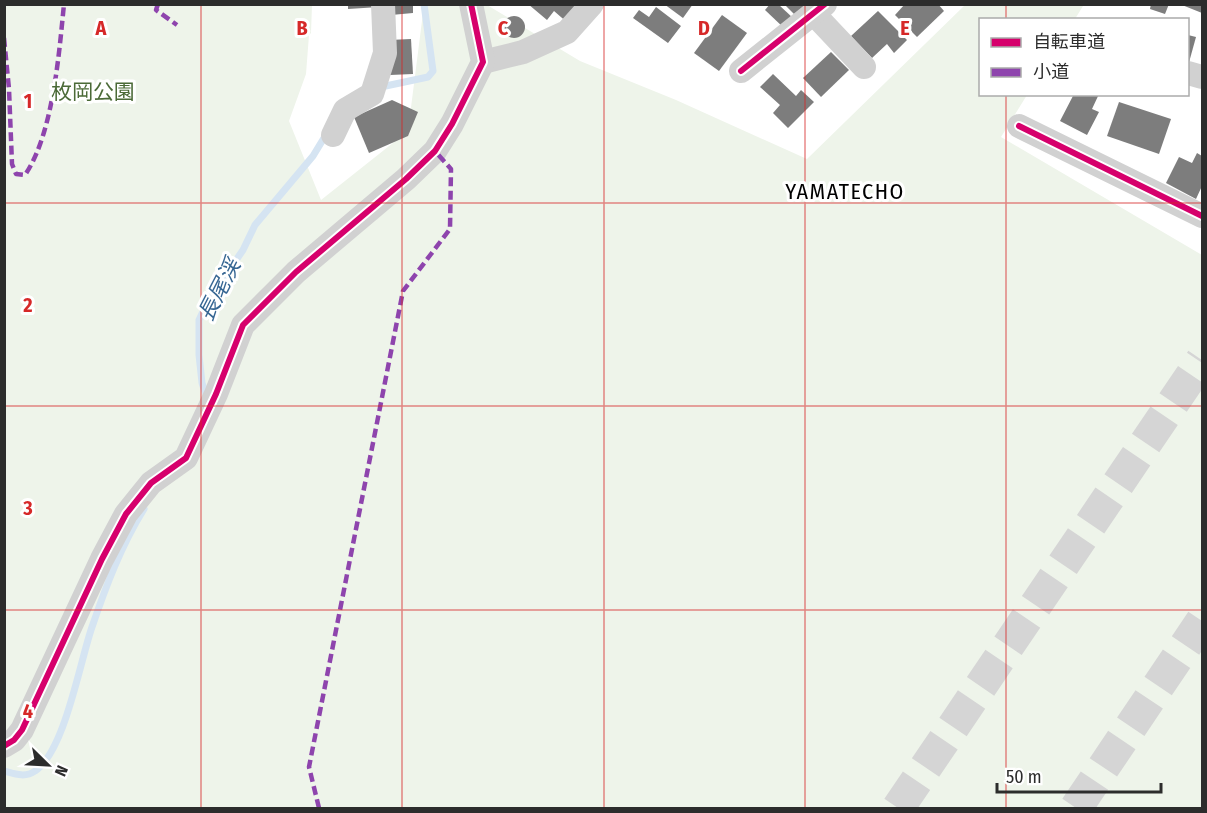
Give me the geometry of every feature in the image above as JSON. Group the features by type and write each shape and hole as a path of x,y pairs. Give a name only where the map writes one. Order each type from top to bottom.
{"street":[{"path":"333,135 345,110 372,94 386,53 383,4"},
{"path":"4,746 14,740 22,730 126,514 151,483 186,458 216,394 243,326 296,272 406,179 435,151 452,124 483,62 471,4"},
{"path":"483,62 523,52 567,32 592,4"},
{"path":"741,71 820,9 864,67"},
{"path":"1019,126 1203,216"}],"green space":[{"name":"枚岡公園","path":"1082,4 1076,18 979,18 979,96 1026,96 1001,137 1202,255 1202,808 5,808 5,5 312,5 306,74 289,121 321,200 408,131 424,5 487,5 580,61 676,100 807,159 965,5"}],"building":[{"path":"348,4 379,4 379,7 348,9"},
{"path":"528,4 583,4 569,24 554,11 547,20"},
{"path":"664,4 693,4 683,18"},
{"path":"770,4 778,4 794,19 785,29 765,10"},
{"path":"784,4 806,4 797,17"},
{"path":"905,4 938,4 944,11 917,37 895,15"},
{"path":"1151,4 1169,4 1165,14 1150,9"},
{"path":"1202,4 1202,13 1182,5"},
{"path":"390,5 413,5 413,13 391,15"},
{"path":"656,7 681,26 668,43 633,18 639,10 649,17"},
{"path":"878,11 907,40 894,53 887,44 872,58 851,36"},
{"path":"722,15 747,33 719,71 694,53"},
{"path":"514,16 522,19 525,27 522,35 514,38 506,35 503,27 506,19"},
{"path":"1189,35 1196,37 1189,62"},
{"path":"411,39 413,74 390,75 389,40"},
{"path":"831,52 849,70 821,97 803,78"},
{"path":"773,74 796,96 801,90 814,102 788,128 773,113 780,105 760,87"},
{"path":"1073,96 1098,96 1092,109 1099,112 1087,135 1060,121"},
{"path":"392,100 418,112 408,136 369,153 354,117"},
{"path":"1119,102 1171,119 1159,154 1107,136"},
{"path":"1197,153 1202,156 1202,186 1196,199 1166,183 1179,157 1192,163"}],"waterway":[{"name":"長尾渓","path":"381,87 428,77 433,71 424,4"},
{"name":"長尾渓","path":"207,398 202,383 199,355 199,320 208,301 243,250 255,225 313,156 327,133"},
{"name":"長尾渓","path":"4,771 20,775 35,771 46,760 55,745 103,596 121,552 144,509"}],"tunnel":[{"path":"898,808 1202,360"},
{"path":"1076,808 1202,621"}],"marked path":[{"path":"4,38 12,164 16,174 25,175 35,158 48,116 57,69 64,4"},
{"path":"158,4 156,10 177,25"},
{"path":"319,808 309,767 403,291 450,229 451,169 435,151"}],"cycle path":[{"path":"4,746 14,740 22,730 102,559 126,514 151,483 186,458 216,394 243,325 296,272 406,179 435,151 452,124 483,62 471,4"},
{"path":"741,71 825,4"},
{"path":"1019,126 1202,216"}],"district":[{"name":"YAMATECHO","path":"845,191"}]}
